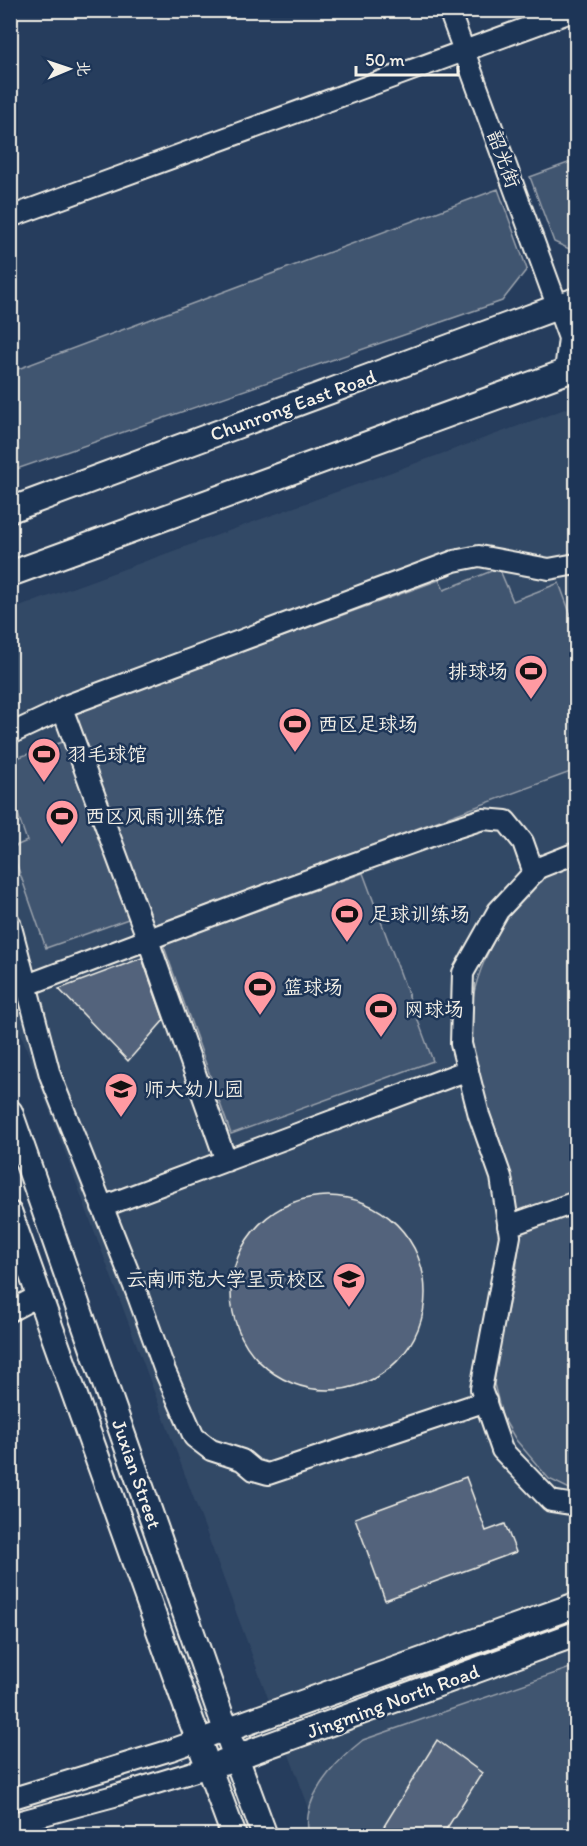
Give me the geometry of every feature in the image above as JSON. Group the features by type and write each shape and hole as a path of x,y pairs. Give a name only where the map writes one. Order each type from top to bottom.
{"main road":[{"name":"Chunrong East Road","path":"10,510 567,304"},
{"path":"10,574 571,370"},
{"name":"Juxian Street","path":"10,1112 265,1836"},
{"name":"Juxian Street","path":"10,1214 234,1836"},
{"name":"Jingming North Road","path":"226,1730 576,1605"},
{"name":"Jingming North Road","path":"209,1767 576,1634"}],"street":[{"name":"韶光街","path":"449,10 567,304 573,340"},
{"path":"10,217 576,10"},
{"path":"571,370 573,340"},
{"path":"10,734 62,708 454,561 478,556 549,568 576,564"},
{"path":"62,708 148,940 226,1161"},
{"path":"27,985 364,860 483,819 506,821 523,842 534,873"},
{"path":"576,854 538,868 498,910 463,973 460,1044 479,1116 501,1177 510,1236 481,1389 502,1450 551,1501 576,1505"},
{"path":"10,923 50,1075 165,1371 194,1437 211,1450 242,1460 254,1470 268,1474 486,1401"},
{"path":"102,1207 468,1071"},
{"path":"508,1226 576,1202"},
{"path":"10,1311 40,1295"},
{"path":"10,1799 171,1750 226,1730"},
{"path":"10,1824 209,1767"}],"shaded area":[{"path":"576,160 576,252 554,242 530,177"},
{"path":"498,189 527,269 502,301 11,471 11,367 18,369"},
{"name":"云南师范大学呈贡校区","path":"576,405 576,1835 319,1835 11,1007 11,610"},
{"name":"西区足球场","path":"499,568 513,601 559,583 576,629 576,770 146,928 70,714 439,580 444,590"},
{"name":"西区风雨训练馆","path":"68,740 131,918 46,948 11,848 27,841 11,794 11,760"},
{"path":"576,866 576,1192 515,1215 509,1171 473,1059 470,1018 473,999 485,959 521,897 542,878"},
{"name":"篮球场","path":"363,873 433,1061 231,1134 163,944"},
{"path":"576,1214 576,1492 549,1479 516,1440 502,1416 494,1384 499,1348 516,1272 520,1234"},
{"path":"576,1666 576,1835 308,1835 308,1818 315,1794 328,1774 363,1740"}],"building":[{"path":"142,958 164,1020 128,1061 59,989"},
{"path":"318,1196 338,1196 374,1207 397,1224 409,1239 418,1256 425,1283 425,1303 418,1330 409,1347 397,1362 382,1374 365,1383 338,1390 318,1390 282,1379 253,1355 242,1339 235,1321 231,1303 231,1283 242,1247 266,1218 282,1207 300,1200"},
{"path":"466,1477 486,1531 505,1524 516,1552 385,1600 355,1518"},
{"path":"437,1740 482,1773 442,1836 378,1836"}],"place":[{"name":"排球场","path":"531,700"},
{"name":"西区足球场","path":"295,753"},
{"name":"羽毛球馆","path":"44,783"},
{"name":"西区风雨训练馆","path":"62,845"},
{"name":"足球训练场","path":"347,943"},
{"name":"篮球场","path":"260,1016"},
{"name":"网球场","path":"381,1038"},
{"name":"师大幼儿园","path":"121,1118"},
{"name":"云南师范大学呈贡校区","path":"349,1308"}]}
